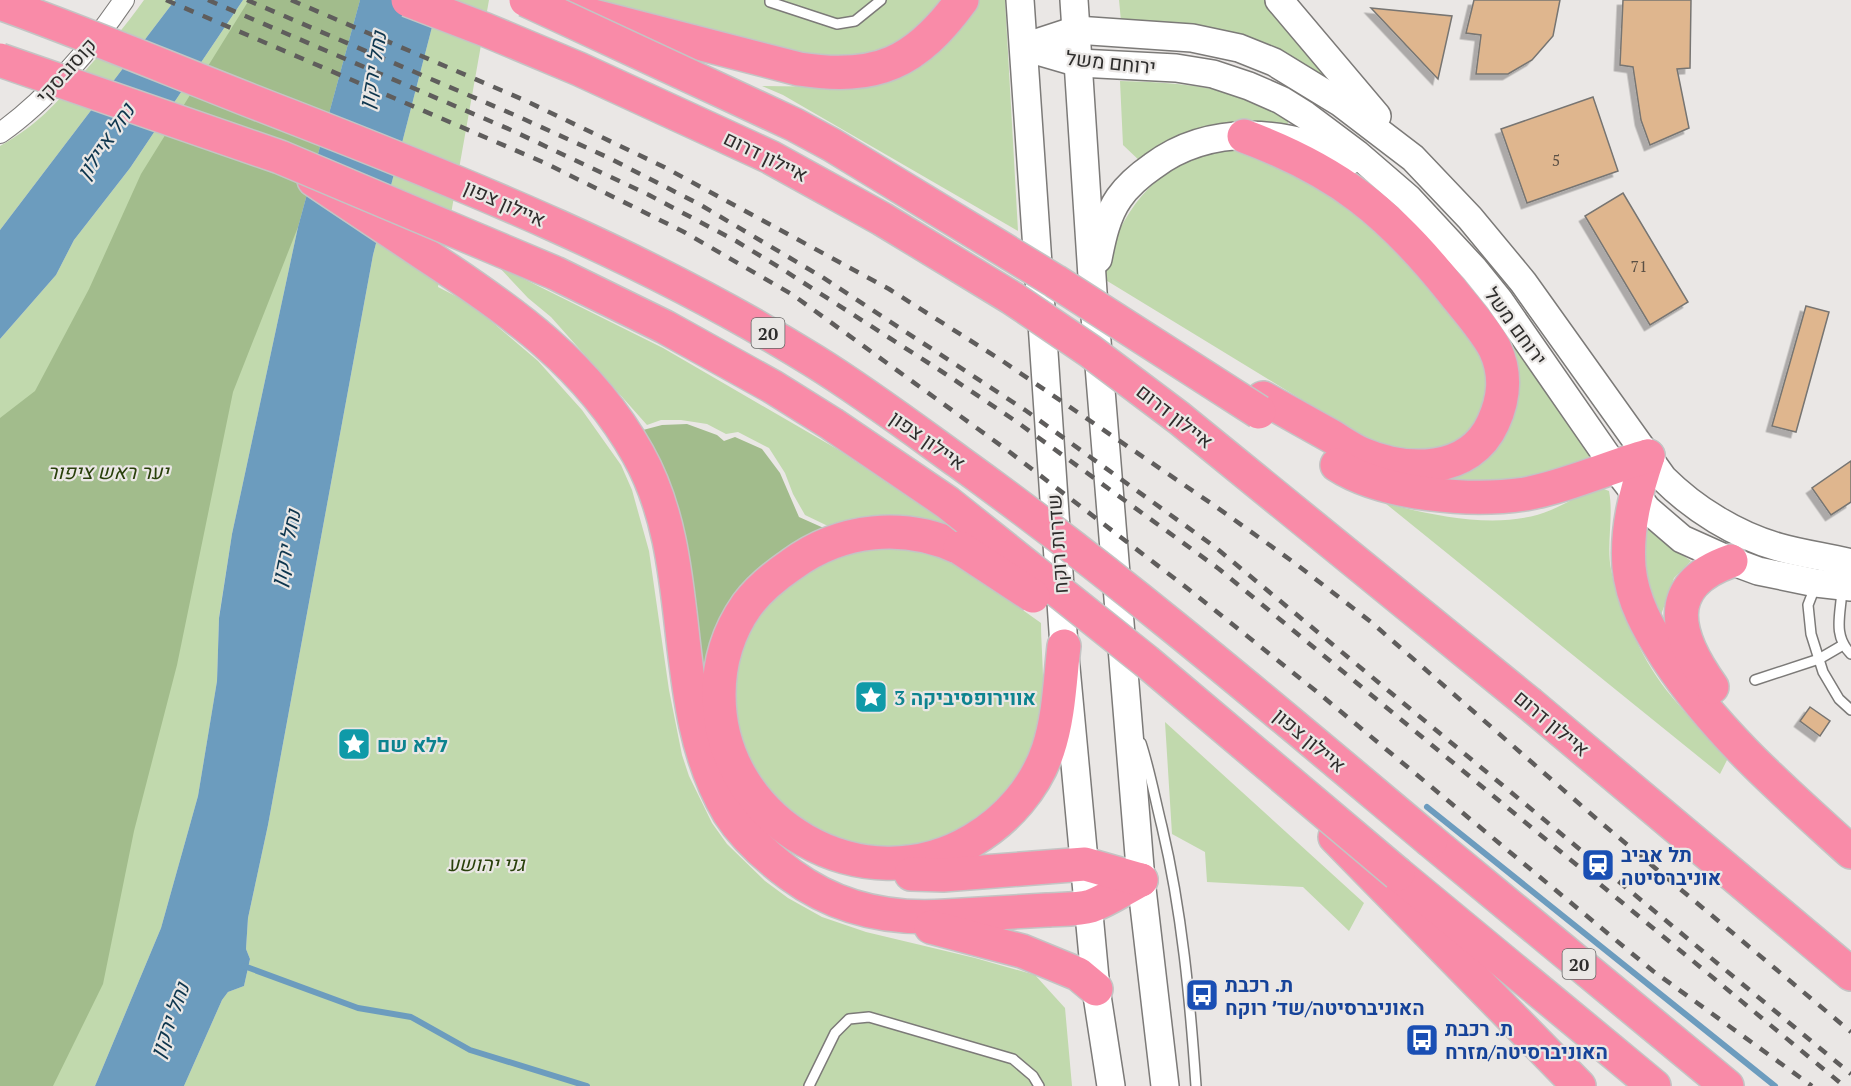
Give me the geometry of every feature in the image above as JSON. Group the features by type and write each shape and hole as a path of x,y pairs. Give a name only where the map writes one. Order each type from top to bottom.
{"highway":[{"name":"איילון דרום","path":"408,0 579,69 770,158 882,219 1012,298 1090,351 1179,418 1530,704 1851,974"},
{"path":"528,0 780,65 816,72 850,72 881,67 919,49 954,11"},
{"path":"528,0 785,120 832,145 1261,405 1361,453 1406,466 1448,464 1464,457 1479,446 1501,407 1504,385 1495,349 1434,268 1392,223 1344,184 1317,168 1244,136"},
{"name":"איילון צפון","path":"0,3 418,166 518,208 668,280 755,326 835,375 1002,493 1202,649 1727,1086"},
{"name":"20","path":"0,60 280,158 555,273 674,332 793,399 948,503 1146,661 1248,749 1393,882 1654,1086"},
{"path":"280,158 482,291 519,319 560,353 601,400 625,433 651,482 663,518 673,566 689,687 708,768 729,813 756,845 799,881 830,899 871,912 1022,951 1078,975 1096,989"},
{"path":"1261,405 1340,468 1381,485 1425,494 1484,496 1525,494 1648,456"},
{"path":"1648,456 1635,494 1628,541 1629,568 1642,616 1681,678 1714,721 1761,770 1851,852"},
{"path":"1141,880 1085,864 943,875 870,871 823,858 805,846 752,794 728,748 720,715 720,684 723,658 732,633 748,603 774,578 806,554 846,537 880,531 908,532 960,548 978,558 1221,725"},
{"path":"1731,561 1710,568 1695,580 1688,590 1680,621 1683,635 1703,674 1788,794"},
{"path":"773,817 796,836 819,848 841,856 871,862 913,862 937,856 966,844 996,824 1013,808 1038,772 1048,750 1055,722 1064,646"},
{"path":"871,912 918,918 1089,907 1141,880"},
{"path":"1393,882 1579,1086"}],"main road":[{"name":"שדרות רוקח","path":"1020,0 1064,646 1096,989 1111,1086"},
{"path":"1074,0 1093,292 1141,880 1165,1086"},
{"path":"1279,0 1413,158"},
{"name":"ירוחם משל","path":"1024,47 1076,30 1184,37 1239,48 1274,62 1311,83 1377,129 1413,158 1470,218 1523,282 1664,478 1677,491 1736,530 1837,574"},
{"name":"ירוחם משל","path":"1024,47 1079,63 1176,68 1213,74 1281,100 1305,115 1357,154 1408,198 1474,269 1499,300 1614,466 1647,509 1682,538 1758,571 1837,574"},
{"path":"1093,292 1104,233 1119,199 1130,186 1167,156 1187,145 1226,137 1285,138 1319,148 1347,160 1408,198"}],"street":[{"name":"קוסובסקי","path":"0,133 34,105 75,63 124,0"}],"lane":[{"path":"770,0 770,2 837,24 855,21 881,0"},
{"path":"1837,574 1838,632 1843,645 1851,654"},
{"path":"1837,574 1808,606 1810,634 1822,672 1839,699 1851,710"},
{"path":"1755,680 1819,659 1843,645"},
{"path":"1128,705 1150,768 1178,902 1192,1020 1196,1086"},
{"path":"809,1086 835,1033 849,1019 869,1017 1013,1059 1034,1076 1040,1086"}],"green space":[{"path":"144,0 175,0 0,230 0,146 36,122 55,104 115,37"},
{"name":"יער ראש ציפור","path":"243,0 360,0 298,227 232,534 219,617 217,681 198,796 161,928 95,1086 0,1086 0,339 56,275 74,240 130,168"},
{"name":"יער ראש ציפור","path":"249,0 360,0 298,227 233,392 177,665 134,831 103,984 53,1086 0,1086 0,418 35,391 89,289 141,174"},
{"name":"גני יהושע","path":"439,0 489,0 438,287 471,304 538,361 582,410 621,465 632,490 649,551 669,690 682,755 689,776 712,823 727,844 765,881 788,898 822,917 866,932 1035,975 1065,1008 1072,1086 184,1086 222,1000 228,992 244,986 250,959 246,949 248,918 268,825 373,255"},
{"path":"574,0 943,0 922,24 895,43 864,54 824,58"},
{"path":"977,0 1005,0 1018,231 783,95 762,86 841,87"},
{"path":"1119,0 1269,0 1338,90 1121,21"},
{"path":"1120,81 1208,88 1237,95 1290,116 1286,129 1189,132 1161,145 1143,164 1123,145"},
{"path":"1233,149 1292,168 1382,231 1482,349 1489,400 1472,428 1459,441 1448,447 1422,451 1396,449 1371,442 1104,279 1115,239 1125,220 1148,189 1177,166 1194,158"},
{"path":"498,266 663,348 837,449 960,532 830,527 805,515 793,494 785,473 769,448 738,432 726,434 707,424 661,420 647,425 551,317 528,298"},
{"path":"1494,309 1591,458 1534,477 1494,485 1439,485 1437,473 1500,440 1486,318"},
{"path":"687,424 717,435 724,441 735,437 762,449 780,473 799,517 826,529 708,671 698,666 651,446 643,430 662,425"},
{"path":"1596,486 1609,491 1611,569 1626,619 1662,684 1685,713 1728,758 1720,774 1385,503 1425,513 1468,519 1511,520 1551,510"},
{"path":"1641,521 1662,541 1691,561 1674,578 1661,615 1647,582"},
{"path":"906,547 954,561 1041,623 1043,703 1039,727 1027,759 1010,786 989,809 964,827 936,840 905,846 872,847 839,840 825,833 784,806 762,782 747,754 738,722 735,687 737,667 743,646 755,621 772,599 794,581 818,566 848,552 871,548"},
{"path":"1165,722 1364,903 1349,931 1303,887 1207,882 1205,852 1172,834"}],"water":[{"name":"נחל איילון","path":"175,0 243,0 130,168 74,240 56,275 0,339 0,230"},
{"name":"נחל ירקון","path":"360,0 439,0 373,255 268,825 248,918 246,949 250,959 244,986 228,992 222,1000 184,1086 95,1086 161,928 198,796 217,681 219,618 232,534 298,227"}],"building":[{"path":"1474,0 1560,0 1553,36 1532,60 1508,74 1476,74 1481,35 1466,33"},
{"path":"1623,0 1691,0 1690,68 1677,69 1689,128 1650,145 1641,120 1633,67 1620,65"},
{"path":"1371,8 1452,16 1438,79"},
{"path":"1593,97 1618,171 1527,203 1501,129"},
{"path":"1623,193 1688,302 1650,325 1585,216"},
{"path":"1806,306 1829,312 1796,432 1772,426"},
{"path":"1851,461 1851,502 1831,515 1812,488"},
{"path":"1810,707 1830,721 1820,736 1800,721"}],"waterway":[{"path":"1427,807 1775,1086"},
{"path":"244,966 358,1008 411,1017 470,1050 587,1086"}],"railway":[{"path":"166,0 545,163 684,232 793,295 1007,450 1187,588 1316,691 1653,971 1812,1086"},
{"path":"208,0 511,130 649,195 736,241 941,371 1017,422 1219,569 1844,1086"},
{"path":"247,0 517,116 607,157 699,204 822,277 1025,410 1215,547 1851,1074"},
{"path":"291,0 524,100 664,167 889,289 1001,360 1215,506 1371,622 1599,821 1851,1032"}],"place":[{"name":"אווירופסיביקה 3","path":"871,697"},
{"name":"ללא שם","path":"354,744"},
{"name":"תל אביב אוניברסיטה","path":"1598,865"},
{"name":"ת. רכבת האוניברסיטה/שד׳ רוקח","path":"1202,995"},
{"name":"ת. רכבת האוניברסיטה/מזרח","path":"1422,1040"}]}
